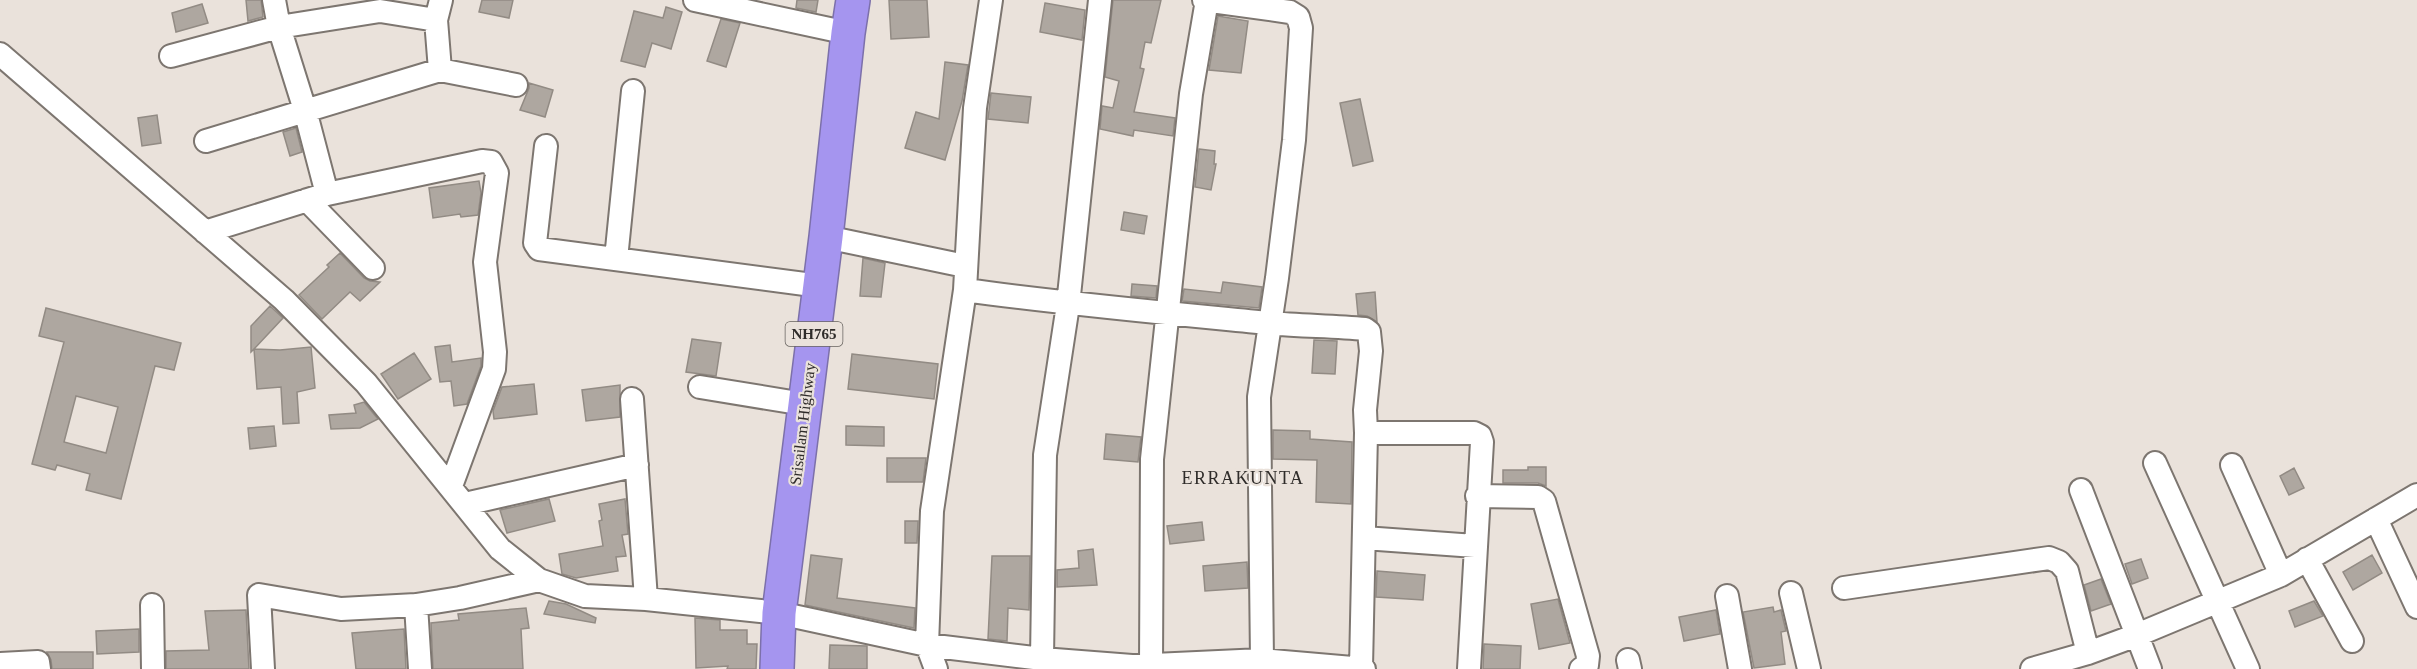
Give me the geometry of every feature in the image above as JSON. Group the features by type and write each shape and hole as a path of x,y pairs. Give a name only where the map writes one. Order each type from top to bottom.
{"highway":[{"name":"Srisailam Highway","path":"777,669 779,613 853,0"}],"street":[{"path":"274,0 279,27 305,110 317,197 373,268"},
{"path":"695,0 848,33"},
{"path":"936,669 927,645 932,511 965,290 975,108 991,0"},
{"path":"1042,658 1045,455 1068,304 1100,0"},
{"path":"1138,667 1152,459 1191,94 1206,0 1290,12 1298,16 1300,22 1294,140 1260,397 1262,664"},
{"path":"171,56 279,27 380,11 438,10 440,70"},
{"path":"0,54 284,300 358,375 451,486 500,549 539,580 585,596 646,599 779,613 927,645 1042,658 1138,667 1262,664 1363,669 1365,410 1371,351 1369,332 1365,329 1270,323 1068,304 965,290"},
{"path":"206,141 440,70 516,85"},
{"path":"616,259 633,91"},
{"path":"546,146 535,243 539,249 546,252 820,286"},
{"path":"205,232 317,197 482,161 491,162 497,172 485,262 495,352 494,369 451,486"},
{"path":"826,237 965,266"},
{"path":"700,387 804,404"},
{"path":"632,399 646,599"},
{"path":"1366,433 1474,433 1480,436 1482,442 1477,496 1469,669"},
{"path":"2155,463 2248,669"},
{"path":"465,504 637,465"},
{"path":"2232,465 2281,575"},
{"path":"2081,490 2150,669"},
{"path":"2039,668 2137,635 2219,603 2281,575 2417,495"},
{"path":"1477,496 1538,497 1544,501 1588,656 1587,665 1581,669"},
{"path":"2376,519 2417,607"},
{"path":"1364,538 1475,546"},
{"path":"1844,588 2049,558 2059,562 2067,571 2088,653"},
{"path":"2307,559 2352,641"},
{"path":"263,669 259,595 341,609 416,605 460,598 539,580"},
{"path":"1791,592 1809,669"},
{"path":"1727,596 1740,669"},
{"path":"152,605 153,669"},
{"path":"416,605 420,669"},
{"path":"0,664 38,662 39,669"}],"building":[{"path":"246,0 261,0 263,17 248,21"},
{"path":"482,0 513,0 509,18 479,12"},
{"path":"797,0 818,0 816,12 796,8"},
{"path":"889,0 927,0 929,37 891,39"},
{"path":"1113,0 1161,0 1151,43 1145,42 1140,68 1144,69 1134,112 1175,118 1173,136 1134,130 1133,136 1100,129 1102,106 1113,108 1119,81 1105,77"},
{"path":"1045,3 1085,10 1082,40 1040,32"},
{"path":"202,4 208,23 176,32 172,13"},
{"path":"666,7 682,12 671,49 652,43 645,67 621,61 634,11 663,18"},
{"path":"1218,16 1248,21 1241,73 1209,70"},
{"path":"721,19 740,23 726,67 707,61"},
{"path":"945,62 968,65 962,101 945,160 905,148 916,112 939,119"},
{"path":"529,83 553,90 545,117 520,110"},
{"path":"991,93 1031,97 1028,123 988,119"},
{"path":"1360,99 1373,161 1353,166 1340,103"},
{"path":"157,115 161,143 142,146 138,118"},
{"path":"296,128 302,152 290,156 283,132"},
{"path":"1199,149 1215,151 1214,164 1216,164 1211,190 1195,187"},
{"path":"479,181 481,193 478,215 461,217 460,214 433,218 429,188"},
{"path":"1124,212 1147,216 1144,234 1121,230"},
{"path":"340,253 364,278 380,282 360,301 350,292 322,319 299,295 329,267 327,265"},
{"path":"863,258 885,263 881,297 860,296"},
{"path":"1223,282 1262,287 1259,308 1182,301 1184,289 1221,293"},
{"path":"1132,284 1157,286 1156,298 1131,296"},
{"path":"1375,292 1377,322 1367,316 1358,315 1356,294"},
{"path":"270,306 283,318 251,352 251,326"},
{"path":"46,308 181,343 174,370 155,366 121,499 86,490 90,474 57,465 55,470 32,464 64,342 39,336","holes":["76,396 118,407 106,453 64,442"]},
{"path":"692,339 721,343 716,376 686,372"},
{"path":"1314,340 1337,341 1335,374 1312,373"},
{"path":"450,345 452,362 481,358 481,366 467,404 454,406 451,381 440,382 435,347"},
{"path":"311,347 315,388 297,392 299,423 283,424 281,387 257,389 254,349 280,350"},
{"path":"414,353 431,379 398,399 381,374"},
{"path":"852,354 938,364 934,399 848,389"},
{"path":"534,384 537,414 494,419 493,411 502,387"},
{"path":"620,385 620,417 586,421 582,390"},
{"path":"364,402 378,419 360,428 331,429 329,415 356,413 354,405"},
{"path":"274,426 276,446 250,449 248,428"},
{"path":"846,426 884,427 884,446 846,445"},
{"path":"1273,430 1310,431 1310,439 1352,442 1351,504 1316,502 1317,460 1273,459"},
{"path":"1106,434 1141,437 1138,462 1104,459"},
{"path":"887,458 926,458 923,482 887,482"},
{"path":"1528,467 1546,467 1546,486 1538,483 1503,483 1503,470 1528,470"},
{"path":"2294,468 2304,488 2289,495 2280,476"},
{"path":"549,499 555,521 507,533 500,510"},
{"path":"625,499 628,534 622,535 626,556 616,557 618,571 576,578 562,574 559,554 603,546 599,504"},
{"path":"905,521 918,521 917,543 905,543"},
{"path":"1202,522 1204,540 1170,544 1167,526"},
{"path":"1093,549 1097,585 1057,587 1057,570 1079,568 1078,551"},
{"path":"811,555 842,559 837,598 915,608 914,628 805,605"},
{"path":"2372,555 2382,573 2353,590 2343,572"},
{"path":"992,556 1030,556 1029,610 1008,608 1007,641 988,639"},
{"path":"2141,559 2148,578 2132,584 2125,564"},
{"path":"1247,562 1248,588 1205,591 1203,566"},
{"path":"1377,571 1425,575 1423,600 1376,597"},
{"path":"2101,579 2111,604 2091,611 2084,585"},
{"path":"1558,599 1570,643 1539,649 1531,604"},
{"path":"549,601 566,604 596,618 595,623 544,614"},
{"path":"2314,601 2323,616 2295,627 2289,611"},
{"path":"1773,607 1774,612 1781,610 1786,631 1781,632 1785,664 1754,668 1743,612"},
{"path":"526,608 529,628 521,629 523,669 433,669 431,623 459,620 458,614"},
{"path":"246,610 249,669 166,669 166,651 209,650 205,611"},
{"path":"1716,610 1720,634 1684,641 1679,617"},
{"path":"695,618 720,620 720,630 747,630 747,644 757,644 756,669 727,669 728,666 696,668"},
{"path":"139,629 139,652 97,654 96,631"},
{"path":"404,629 406,669 356,669 352,633"},
{"path":"1484,644 1521,646 1520,669 1483,669"},
{"path":"830,645 867,646 867,669 829,669"},
{"path":"47,652 93,652 93,669 52,669"}],"district":[{"name":"ERRAKUNTA","path":"1243,478"}]}
